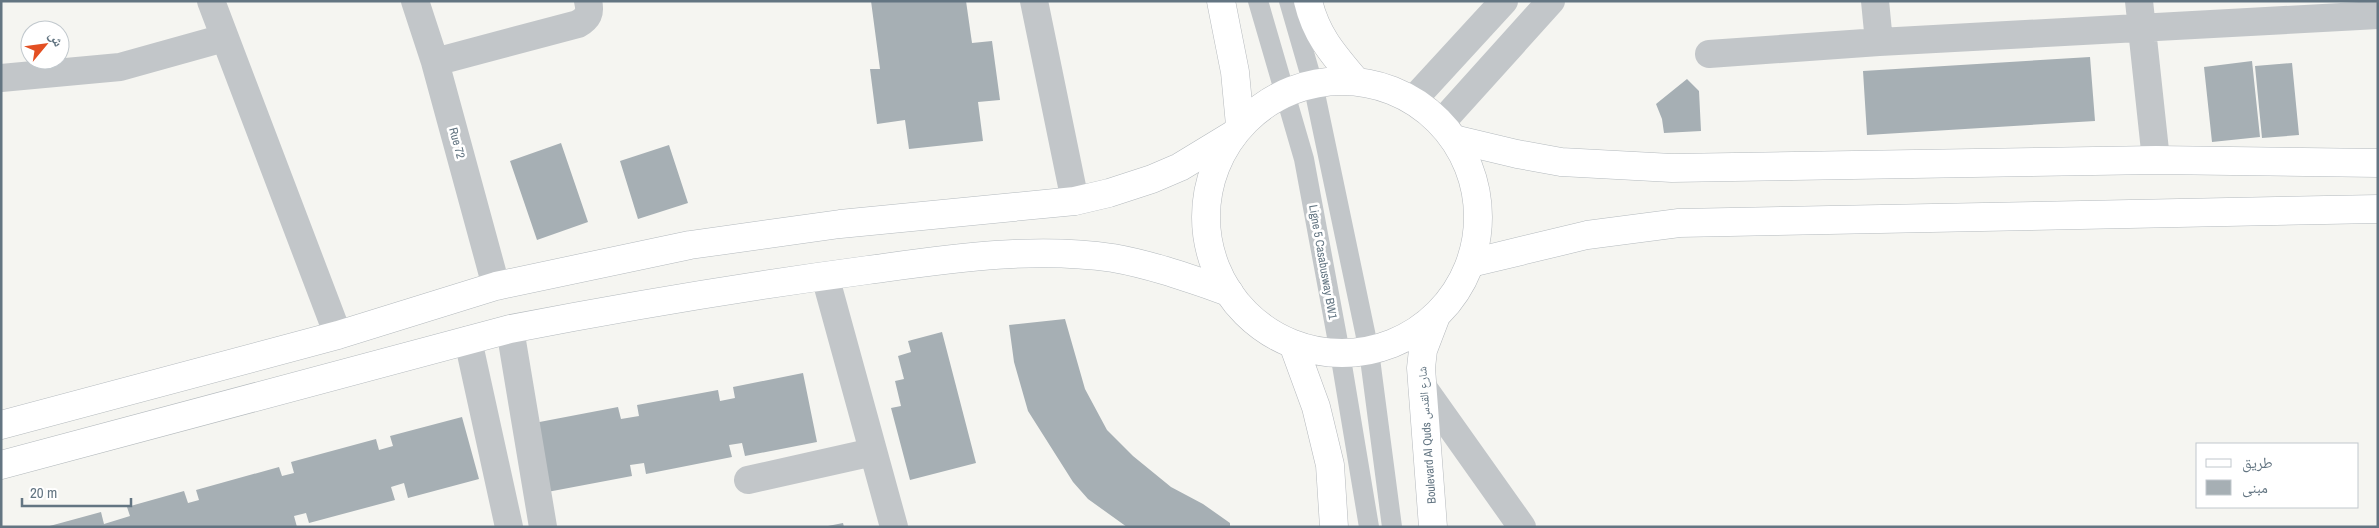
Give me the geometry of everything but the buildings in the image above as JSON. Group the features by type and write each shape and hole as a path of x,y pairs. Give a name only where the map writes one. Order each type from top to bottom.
{"main road":[{"path":"1221,1 1235,72 1236,131"},
{"path":"1308,1 1313,22 1327,46 1355,80"},
{"path":"1330,80 1355,80 1375,84 1413,100 1448,131 1473,178 1479,221 1471,263 1454,294 1436,316 1416,332 1394,344 1369,351 1340,353 1318,351 1293,344 1257,323 1242,309 1229,292 1215,268 1207,242 1205,214 1209,186 1217,160 1236,131 1259,107 1284,92 1330,80"},
{"path":"1,425 338,335 496,286 699,244 840,224 976,213 1075,201 1109,193 1152,179 1180,167 1236,131"},
{"path":"1448,131 1517,154 1561,162 1672,168 2156,160 2378,162"},
{"path":"1471,263 1587,235 1678,223 2378,209"},
{"path":"1,465 510,329 586,314 825,276 975,256 1055,254 1112,258 1169,271 1229,292"},
{"name":"Boulevard Al Quds شارع القدس","path":"1433,527 1422,386 1423,350 1436,316"},
{"path":"1293,344 1316,407 1330,464 1334,527"}],"street":[{"path":"211,1 338,335"},
{"name":"Rue 72","path":"415,1 435,62 496,286"},
{"path":"435,62 578,24 586,19 589,13 588,1"},
{"path":"1034,1 1075,201"},
{"path":"1413,100 1504,1"},
{"path":"1448,131 1550,1"},
{"path":"1875,1 1879,42"},
{"path":"2139,1 2156,160"},
{"path":"1709,54 1879,42 2378,15"},
{"path":"2,75 120,67 224,38"},
{"path":"825,276 894,527"},
{"path":"510,329 544,527"},
{"path":"468,340 510,527"},
{"path":"1422,386 1522,527"},
{"path":"748,480 873,452"}],"lane":[{"name":"Ligne 5 Casabusway BW1","path":"1258,1 1304,159 1340,353 1369,527"},
{"name":"Ligne 5 Casabusway BW1","path":"1289,1 1313,84 1369,351 1392,527"}]}
